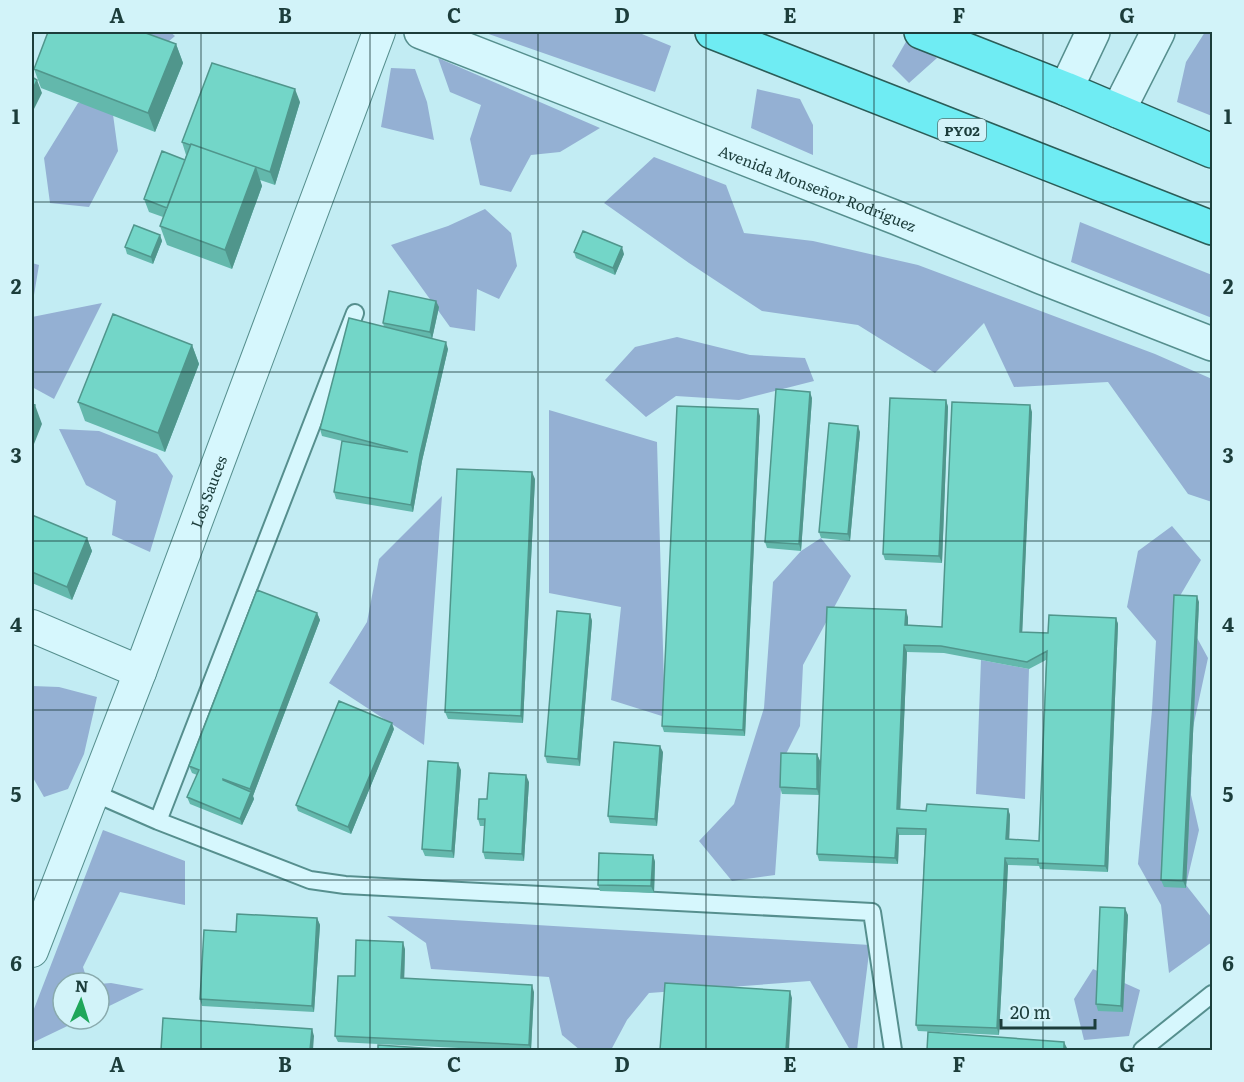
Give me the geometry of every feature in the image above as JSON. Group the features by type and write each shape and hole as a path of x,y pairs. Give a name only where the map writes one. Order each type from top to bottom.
{"highway":[{"name":"PY02","path":"712,32 1212,228"},
{"path":"921,32 1066,89 1212,151"}],"street":[{"name":"Los Sauces","path":"32,951 140,672 380,32"},
{"name":"Avenida Monseñor Rodríguez","path":"421,32 1212,344"},
{"path":"1066,89 1093,32"},
{"path":"1118,111 1158,32"},
{"path":"32,626 140,672"}],"lane":[{"path":"158,821 355,313"},
{"path":"94,793 158,821 310,880 345,885 872,912 893,1050"},
{"path":"1142,1050 1212,994"}],"shaded area":[{"path":"119,32 170,32 175,36 143,63"},
{"path":"483,32 637,32 671,46 655,92"},
{"path":"1205,32 1212,32 1212,116 1177,102 1186,62"},
{"path":"907,40 937,58 909,83 892,66"},
{"path":"438,58 600,128 560,152 531,155 511,192 480,185 470,139 481,105 450,92"},
{"path":"391,68 415,69 427,102 434,140 381,127"},
{"path":"757,89 800,99 813,125 813,155 751,128"},
{"path":"111,100 118,151 89,207 50,203 44,158 78,103"},
{"path":"654,157 726,185 744,233 813,241 918,265 1155,354 1212,379 1212,502 1188,494 1108,382 1014,387 984,323 935,373 858,325 762,311 604,203"},
{"path":"485,209 511,233 517,266 499,299 477,289 475,331 450,327 391,245 448,226"},
{"path":"1080,222 1212,275 1212,318 1071,262"},
{"path":"32,263 39,265 32,307"},
{"path":"102,303 54,399 32,387 32,317"},
{"path":"677,337 750,355 805,358 814,381 739,400 676,396 646,417 605,380 635,347"},
{"path":"549,410 657,442 665,717 611,700 621,607 549,593"},
{"path":"59,429 99,431 157,454 173,476 150,552 112,535 116,501 86,485"},
{"path":"442,496 424,745 329,683 367,622 379,559"},
{"path":"1172,526 1201,560 1177,601 1208,658 1192,732 1191,795 1199,830 1186,885 1212,918 1212,942 1169,973 1161,905 1138,864 1156,641 1127,607 1138,551"},
{"path":"821,538 851,576 803,665 800,726 783,760 775,875 732,881 699,841 734,804 764,708 773,582 801,551"},
{"path":"981,660 1029,669 1025,799 976,794"},
{"path":"32,686 59,687 97,697 84,754 68,789 44,797 32,776"},
{"path":"103,830 185,861 185,905 120,892 83,967 84,971 51,971 51,1031 57,1031 32,1043 32,1014"},
{"path":"387,916 870,945 857,1050 850,1050 810,981 649,993 627,1020 611,1050 580,1050 562,1035 549,977 431,969 426,943"},
{"path":"1093,969 1140,990 1129,1036 1084,1040 1074,999"},
{"path":"111,983 144,989 111,1005"}],"building":[{"path":"48,32 143,32 176,44 148,113 34,69"},
{"path":"212,63 295,89 270,172 182,142"},
{"path":"32,77 37,80 32,91"},
{"path":"191,144 256,167 225,250 160,226"},
{"path":"162,151 185,160 167,208 144,199"},
{"path":"134,225 160,235 151,257 125,247"},
{"path":"583,231 622,247 613,268 574,252"},
{"path":"389,291 436,301 430,332 383,323"},
{"path":"113,314 192,345 158,433 78,402"},
{"path":"349,318 446,342 420,454 411,505 334,492 342,441 408,452 320,429"},
{"path":"776,389 810,392 799,544 765,542"},
{"path":"890,398 946,400 939,556 883,554"},
{"path":"952,402 1030,405 1020,632 1048,633 1049,615 1116,618 1105,866 1038,863 1038,859 1005,858 997,1028 916,1025 926,829 897,828 895,858 817,854 827,607 906,610 905,625 942,627","holes":["904,645 941,646 1027,662 1047,651 1039,841 1006,839 1008,809 927,804 926,811 897,809"]},
{"path":"677,406 758,409 743,730 662,726"},
{"path":"829,423 858,426 848,534 819,532"},
{"path":"457,469 532,472 521,716 445,712"},
{"path":"32,515 87,538 67,587 32,572"},
{"path":"257,590 317,613 250,789 223,779 251,792 240,819 187,797 199,770 189,766"},
{"path":"1174,595 1197,596 1183,881 1161,880"},
{"path":"557,611 590,614 578,759 545,756"},
{"path":"339,701 392,723 348,827 296,805"},
{"path":"614,742 660,746 655,819 608,816"},
{"path":"781,753 817,754 817,789 780,787"},
{"path":"428,761 458,763 452,851 422,849"},
{"path":"489,773 526,775 522,854 483,852 485,819 478,819 479,799 487,799"},
{"path":"599,853 653,855 651,886 598,885"},
{"path":"1100,907 1125,908 1121,1006 1096,1004"},
{"path":"237,914 317,918 312,1006 200,999 204,930 236,932"},
{"path":"356,940 403,942 401,978 532,985 529,1045 335,1036 338,976 355,976"},
{"path":"665,983 790,991 786,1050 660,1050"},
{"path":"163,1018 312,1029 310,1050 161,1050"},
{"path":"928,1032 1064,1042 1064,1050 927,1050"},
{"path":"378,1045 453,1050 378,1050"}]}
